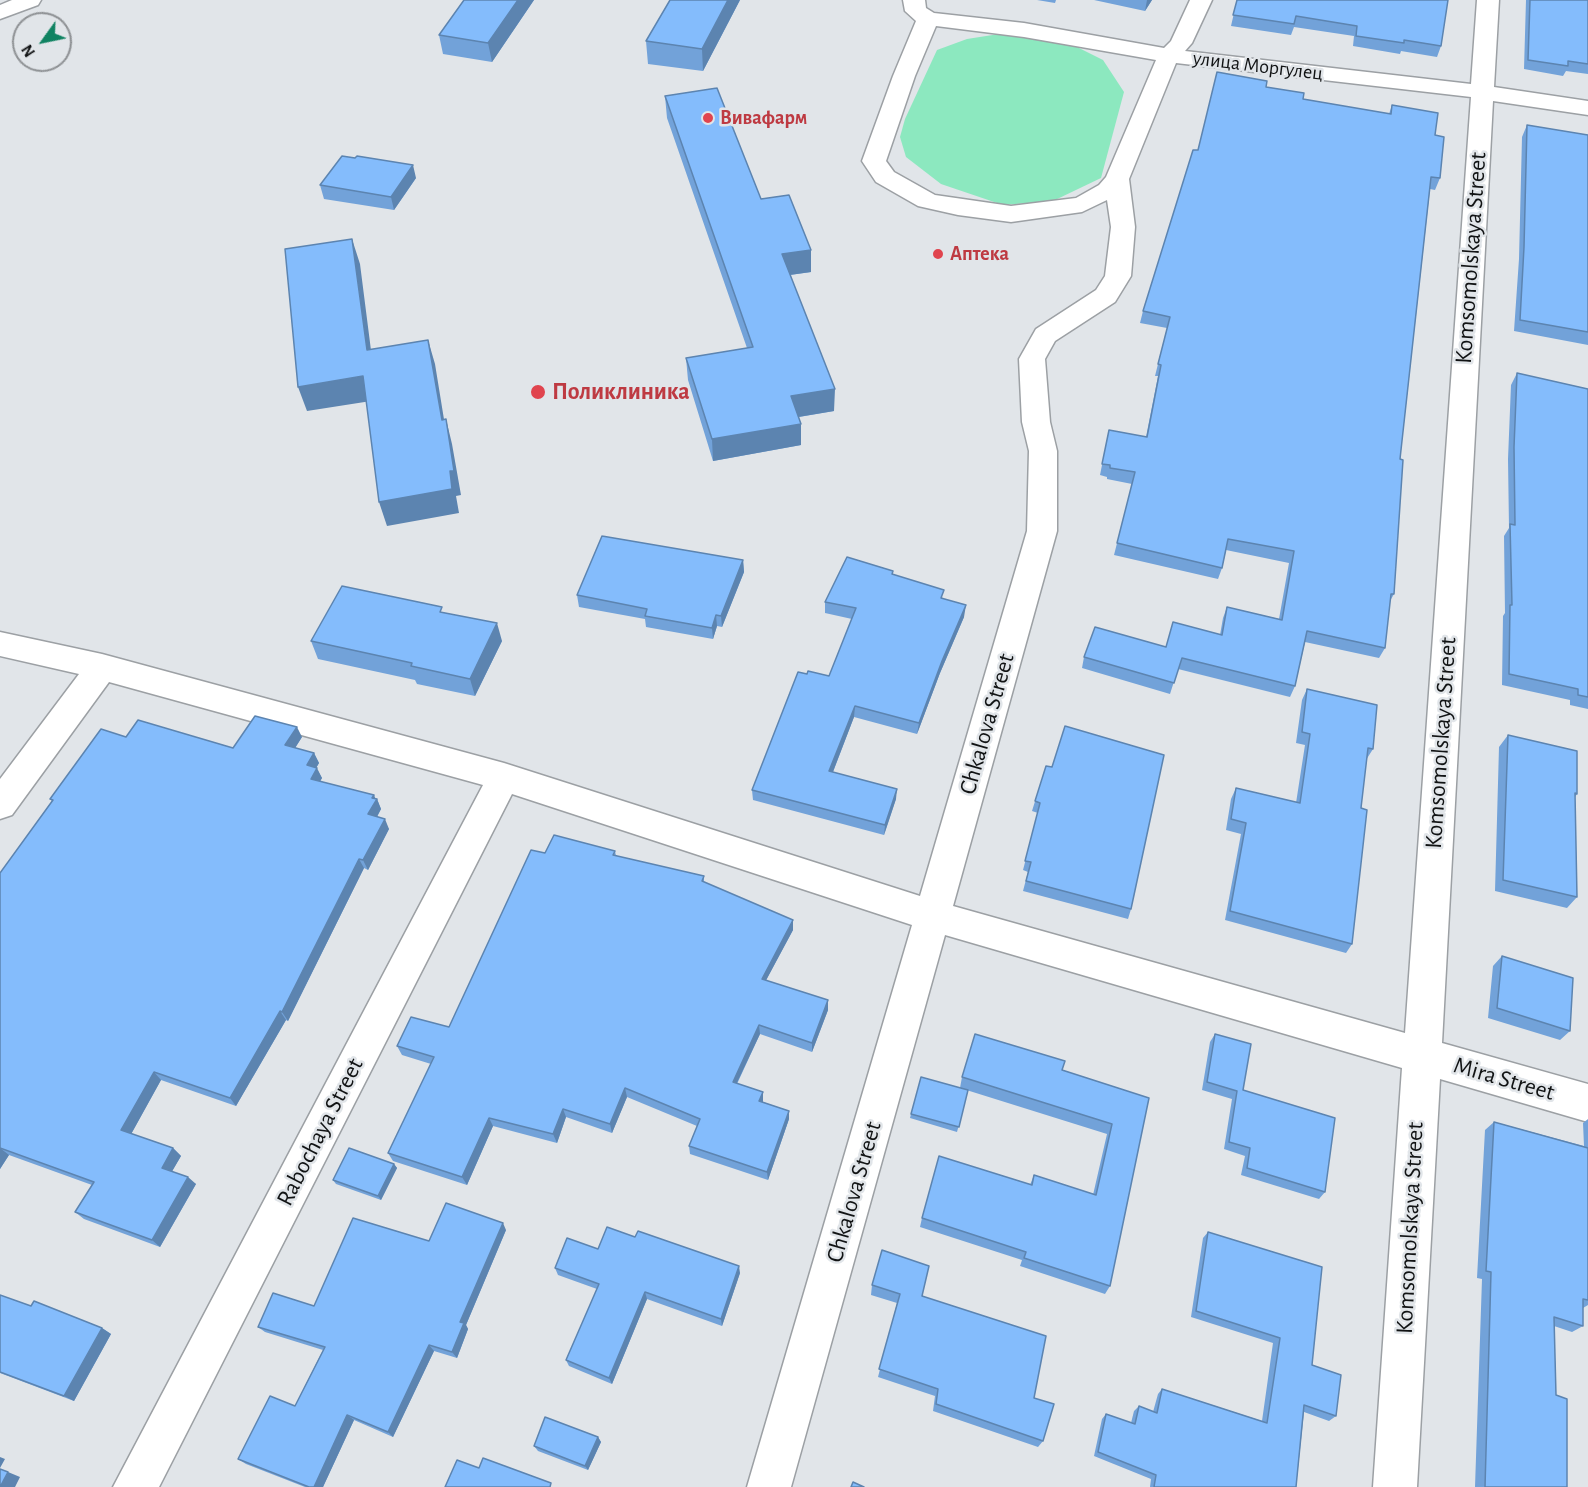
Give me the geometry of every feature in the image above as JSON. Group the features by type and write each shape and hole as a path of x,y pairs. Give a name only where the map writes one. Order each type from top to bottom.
{"street":[{"path":"0,13 30,0"},
{"name":"Chkalova Street","path":"769,1487 1042,531 1043,451 1036,422 1032,359 1045,335 1106,296 1118,276 1123,227 1116,179 1149,96 1169,56 1181,43 1201,0"},
{"name":"Komsomolskaya Street","path":"1395,1487 1488,0"},
{"path":"921,10 904,76 874,161 885,177 904,190 927,201 958,208 1011,214 1082,205 1108,190 1116,179"},
{"name":"улица Моргулец","path":"921,10 1169,56 1482,92 1588,108"},
{"name":"Mira Street","path":"0,644 102,667 504,777 933,916 1588,1103"},
{"path":"0,805 102,667"},
{"name":"Rabochaya Street","path":"135,1487 504,777"}],"green space":[{"path":"999,34 1069,43 1103,60 1124,92 1101,178 1053,201 1003,205 941,184 906,157 900,137 905,119 937,50 967,39"}],"building":[{"path":"464,0 518,0 488,43 439,35"},
{"path":"670,0 728,0 702,49 646,41"},
{"path":"1237,0 1448,0 1441,46 1356,36 1357,26 1296,16 1294,24 1233,15"},
{"path":"1530,0 1588,0 1588,64 1568,61 1568,66 1528,60"},
{"path":"1217,72 1267,81 1266,87 1304,93 1303,99 1391,114 1392,105 1438,113 1435,135 1444,137 1440,178 1431,177 1400,459 1403,460 1394,594 1391,594 1385,648 1307,631 1295,686 1182,658 1174,683 1084,657 1095,627 1166,647 1173,622 1222,635 1227,607 1282,620 1294,551 1228,539 1222,568 1117,543 1135,472 1110,468 1110,465 1102,464 1109,430 1147,437 1161,365 1158,364 1170,317 1143,311 1193,150 1198,150"},
{"path":"717,88 761,199 789,195 811,250 782,254 835,389 791,396 801,424 712,439 686,358 753,347 665,96"},
{"path":"1527,125 1588,135 1588,332 1520,320"},
{"path":"342,156 355,158 357,156 413,165 391,197 320,185"},
{"path":"352,239 367,350 428,340 442,420 446,419 454,471 450,471 452,489 379,502 363,376 298,387 285,249"},
{"path":"1517,373 1588,389 1588,697 1578,695 1578,689 1509,674 1510,605 1512,605 1510,524 1515,525 1514,447"},
{"path":"602,536 743,560 721,616 716,615 712,628 645,616 647,609 577,595"},
{"path":"847,557 944,590 941,598 966,605 919,723 855,706 829,771 897,789 885,825 752,790 798,672 807,674 808,671 829,676 856,608 825,602"},
{"path":"342,586 442,607 440,612 497,623 470,679 411,666 412,663 311,641"},
{"path":"1307,689 1377,705 1373,749 1368,748 1361,808 1367,810 1352,944 1230,911 1246,823 1231,819 1236,788 1300,803 1310,734 1302,732"},
{"path":"255,716 297,727 285,745 314,753 307,765 317,768 311,779 374,795 372,798 377,799 368,814 385,819 363,860 359,859 282,1012 280,1011 230,1098 154,1072 121,1130 173,1148 162,1168 188,1177 152,1240 75,1212 94,1182 0,1148 0,873 101,729 126,737 138,720 233,748"},
{"path":"1065,726 1164,755 1131,909 1026,881 1031,862 1025,861 1040,803 1035,801 1046,766 1052,767"},
{"path":"1508,735 1577,751 1577,794 1575,793 1577,897 1503,880"},
{"path":"554,835 615,851 613,855 704,876 702,881 793,920 762,979 828,1000 812,1043 759,1025 733,1082 763,1092 759,1101 789,1111 767,1172 689,1146 700,1119 625,1088 610,1124 563,1109 553,1134 489,1118 462,1177 388,1153 434,1057 397,1046 411,1017 449,1027 531,850 545,853"},
{"path":"1502,956 1573,978 1570,1031 1497,1008"},
{"path":"975,1034 1065,1061 1062,1070 1149,1098 1110,1286 1024,1258 1026,1252 922,1218 939,1156 1032,1185 1034,1175 1096,1195 1112,1124 962,1077"},
{"path":"1215,1034 1251,1044 1243,1090 1335,1118 1325,1192 1247,1168 1250,1148 1229,1142 1237,1091 1207,1082"},
{"path":"921,1077 968,1090 959,1127 911,1114"},
{"path":"1494,1122 1588,1148 1588,1300 1583,1299 1583,1326 1554,1317 1556,1395 1567,1399 1567,1487 1485,1487 1491,1272 1486,1271"},
{"path":"349,1148 394,1164 378,1196 333,1180"},
{"path":"446,1203 503,1223 460,1322 464,1323 452,1352 429,1345 388,1432 347,1415 314,1487 238,1459 270,1396 295,1406 325,1347 258,1327 273,1293 314,1306 353,1218 429,1241"},
{"path":"607,1227 635,1237 638,1231 739,1266 721,1319 645,1292 609,1378 566,1360 599,1284 555,1268 567,1238 598,1249"},
{"path":"1208,1232 1322,1267 1312,1365 1341,1375 1336,1416 1304,1405 1296,1487 1154,1487 1156,1475 1098,1452 1106,1414 1135,1424 1139,1406 1157,1413 1162,1389 1267,1423 1280,1338 1196,1311"},
{"path":"882,1250 929,1266 922,1296 1046,1336 1034,1398 1054,1404 1043,1441 936,1404 938,1389 879,1369 900,1294 872,1285"},
{"path":"0,1295 31,1306 34,1301 102,1328 64,1396 0,1372"},
{"path":"545,1417 598,1437 585,1466 534,1446"},
{"path":"483,1458 551,1483 550,1487 445,1487 457,1460 479,1468"},
{"path":"0,1469 8,1472 0,1487"},
{"path":"853,1482 864,1487 851,1487"}],"place":[{"name":"Вивафарм","path":"708,118"},
{"name":"Аптека","path":"938,254"},
{"name":"Поликлиника","path":"538,392"}]}
